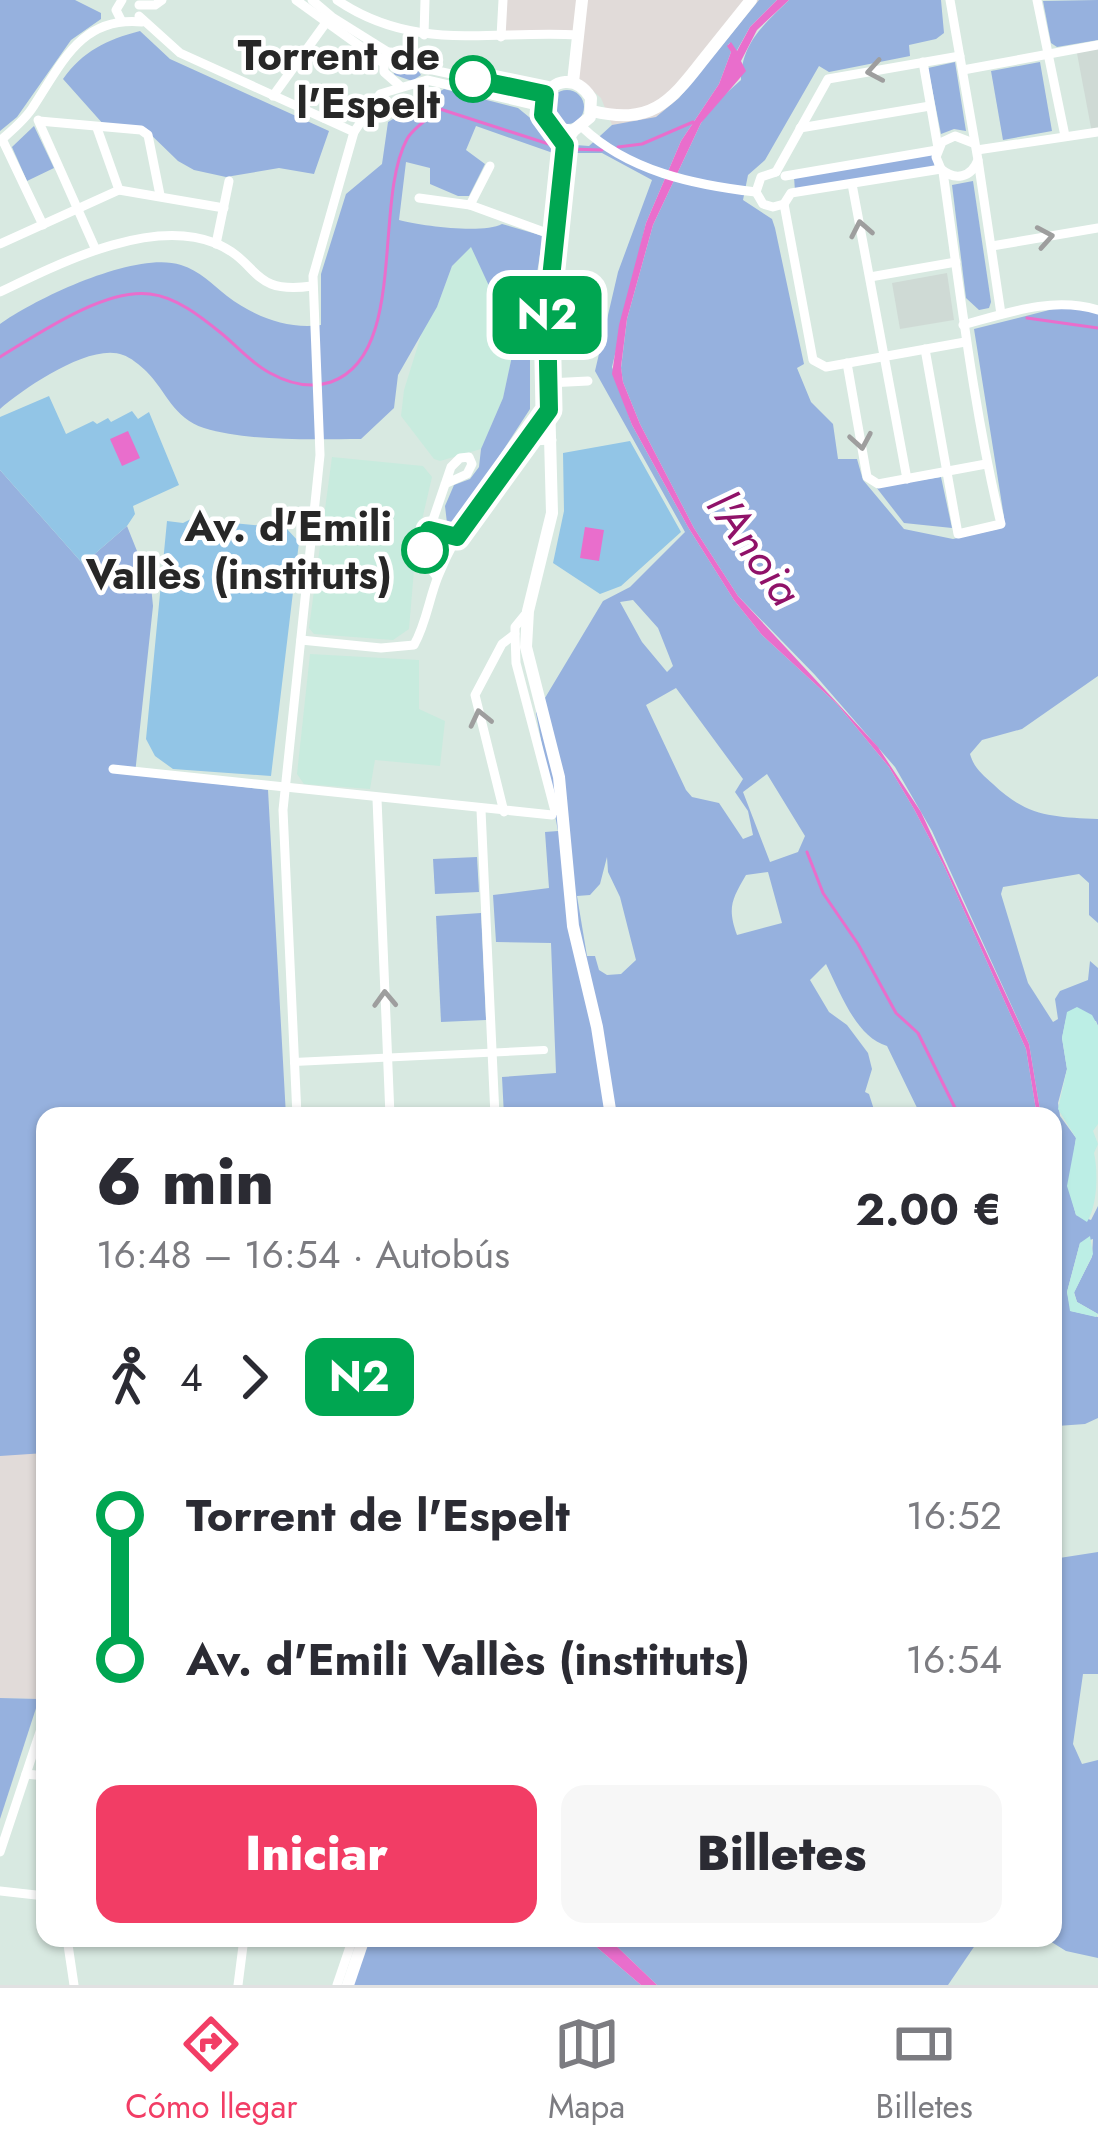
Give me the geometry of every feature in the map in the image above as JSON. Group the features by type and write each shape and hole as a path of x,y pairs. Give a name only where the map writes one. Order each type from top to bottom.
{"street":[{"path":"105,0 120,3 121,20"},
{"path":"43,225 1,140 31,111 69,49 162,0"},
{"path":"296,0 385,62"},
{"path":"312,0 385,62 400,86"},
{"path":"337,0 388,28 424,35 578,35"},
{"path":"424,35 425,0"},
{"path":"501,37 503,0"},
{"path":"573,82 582,0"},
{"path":"592,111 635,116 665,103 685,85 751,0"},
{"path":"950,0 1001,314"},
{"path":"1037,0 1065,136"},
{"path":"138,13 180,53 354,132"},
{"path":"273,96 325,24"},
{"path":"963,70 1098,45"},
{"path":"385,62 412,53 428,74 543,100 570,137 658,172 756,192 767,206 784,204"},
{"path":"780,174 828,79 960,56"},
{"path":"296,1107 284,790 320,444 312,286 354,132 380,94 385,62"},
{"path":"923,62 965,342 1001,524 958,534 925,349"},
{"path":"380,94 412,87 428,74"},
{"path":"543,100 554,85 573,82 588,93 592,111"},
{"path":"800,128 930,106"},
{"path":"31,111 95,248"},
{"path":"592,111 570,137 555,236 547,316 551,525 520,633 559,814 572,926 610,1107"},
{"path":"39,121 124,127 148,135 160,196"},
{"path":"97,128 119,190"},
{"path":"756,192 761,177 938,149 955,136 976,151 1098,132"},
{"path":"965,342 826,367 812,360 784,204 791,193 942,170 961,177 972,171 976,151"},
{"path":"0,172 16,165"},
{"path":"470,205 490,166"},
{"path":"780,174 791,193"},
{"path":"216,244 230,181"},
{"path":"853,184 907,479"},
{"path":"0,244 119,190 224,208"},
{"path":"418,198 470,205 555,236"},
{"path":"992,246 1098,228"},
{"path":"0,292 95,248 124,241 182,238 216,244 271,286 312,286"},
{"path":"870,277 956,262"},
{"path":"963,325 1075,303 1098,310"},
{"path":"847,363 867,477 878,484 986,464"},
{"path":"548,383 588,381"},
{"path":"301,640 381,648 414,645 457,537 549,410"},
{"path":"517,455 531,441 551,440"},
{"path":"437,578 425,562 429,530 446,484"},
{"path":"429,530 457,537"},
{"path":"504,812 475,695 502,644 520,633"},
{"path":"113,769 377,800 559,814"},
{"path":"377,800 390,1107"},
{"path":"481,810 495,1107"},
{"path":"294,1062 544,1050"},
{"path":"0,1852 36,1744"},
{"path":"26,1774 36,1775"},
{"path":"0,1891 36,1895"},
{"path":"68,1947 74,1985"},
{"path":"238,1985 243,1947"},
{"path":"338,1985 350,1947"},
{"path":"348,1985 361,1947"}],"shaded area":[{"path":"0,0 75,0 101,13 101,19 71,40 17,117 0,131"},
{"path":"505,0 759,0 679,98 656,118 612,125 601,98 573,73 578,35 503,36"},
{"path":"759,0 777,0 750,27 736,52 728,45 731,52 719,84 681,141 646,223 612,367 632,425 734,600 762,635 837,704 889,767 914,809 1026,1049 1036,1107 917,1107 887,1046 858,1023 826,964 810,980 829,1012 847,1025 868,1053 872,1069 865,1092 873,1107 504,1107 502,1077 556,1073 551,943 496,942 493,895 549,888 545,832 558,831 536,713 603,601 630,587 685,532 595,371 618,272 652,180 602,153 553,153 476,126 466,150 485,164 469,196 430,184 430,168 406,162 399,220 467,229 502,224 543,236 530,316 530,409 455,524 447,523 445,506 454,485 470,479 479,467 481,449 503,398 515,342 471,247 452,266 437,307 398,375 394,408 361,439 261,438 204,428 178,411 138,364 110,353 58,369 0,409 0,324 61,290 114,270 162,262 181,265 259,315 296,325 321,325 321,274 346,194 382,164 388,122 444,89 518,108 562,144 589,146 612,125 656,117 679,98","holes":["633,600 658,628 673,666 667,672 642,642 620,602","676,688 743,779 735,792 748,811 753,835 743,839 719,803 692,797 686,790 646,705","767,774 805,836 798,852 770,862 743,792","607,857 636,960 621,974 607,975 599,970 595,956 587,956 577,896 590,895 600,884","768,872 782,923 737,935 732,910 746,875"]},
{"path":"777,0 789,0 757,30 741,61 746,71 701,123 653,225 627,319 623,382 694,528 738,596 878,747 921,812 1029,1044 1040,1107 1036,1107 1026,1049 914,809 889,767 837,704 762,635 734,600 632,425 612,374 619,325 646,223 681,141 719,84 731,52 727,46 731,42 737,51 750,27"},
{"path":"789,0 941,0 944,33 909,45 910,56 829,72 819,66 765,160 748,175 743,200 772,219 804,364 797,368 811,402 833,424 838,459 857,459 863,480 904,529 953,539 998,529 1004,517 974,329 1065,306 1098,313 1098,676 1022,729 982,740 970,754 982,774 1017,803 1054,816 1098,819 1098,923 1089,915 1089,883 1079,874 1003,887 1001,894 1028,983 1053,1022 1058,1019 1055,999 1060,991 1088,980 1090,961 1098,968 1098,1026 1096,1021 1066,1019 1062,1038 1067,1069 1059,1107 1040,1107 1029,1044 932,831 895,767 738,596 694,528 623,382 627,319 653,225 701,123 741,80 745,56 763,26"},
{"path":"1098,0 1098,40 1057,47 1051,43 1043,1"},
{"path":"140,31 170,59 329,131 314,174 279,168 226,177 194,170 144,128 104,125 63,79 96,48"},
{"path":"1098,45 1098,132 1092,133 1076,48"},
{"path":"394,58 413,62 421,75 412,81 395,75 389,66"},
{"path":"955,62 966,131 941,134 928,68"},
{"path":"1040,62 1052,131 1003,140 991,71"},
{"path":"567,90 579,95 584,107 579,119 567,124 555,119 550,107 555,95"},
{"path":"34,126 54,168 27,181 12,147"},
{"path":"933,154 935,168 795,191 794,177"},
{"path":"973,181 991,302 989,308 979,310 966,298 952,185"},
{"path":"471,246 515,342 503,398 481,449 440,461 401,416 404,390 423,329 452,266"},
{"path":"947,273 954,320 900,329 892,283"},
{"path":"49,396 66,434 93,421 97,424 108,418 111,422 132,411 138,419 149,412 179,485 133,506 135,514 127,526 83,564 0,470 0,417"},
{"path":"128,431 140,458 122,466 110,439"},
{"path":"630,441 681,532 621,586 600,594 553,563 564,511 563,453"},
{"path":"332,457 423,466 432,477 416,546 409,629 393,640 314,634 309,628"},
{"path":"0,470 83,564 127,526 151,586 153,606 135,774 268,790 286,1107 36,1107 36,1454 0,1456"},
{"path":"941,477 952,528 904,523 876,487"},
{"path":"167,521 286,528 299,542 271,776 173,769 155,756 146,739"},
{"path":"585,527 604,530 599,561 580,558"},
{"path":"310,654 419,660 419,709 445,721 440,766 375,760 370,789 304,784 297,774"},
{"path":"477,857 479,892 435,894 433,859"},
{"path":"481,913 486,1020 441,1022 436,916"},
{"path":"1062,1119 1076,1138 1069,1188 1076,1215 1091,1220 1098,1206 1098,1314 1077,1302 1074,1292 1092,1257 1093,1239 1080,1243 1067,1292 1071,1311 1098,1317 1098,1418 1062,1426"},
{"path":"36,1453 36,1699 0,1698 0,1456"},
{"path":"1098,1552 1098,1674 1083,1674 1073,1744 1082,1764 1098,1760 1098,1958 1060,1947 1062,1558"},
{"path":"0,1698 36,1699 36,1708 0,1819"},
{"path":"355,1947 597,1947 641,1985 343,1985"},
{"path":"597,1947 617,1947 657,1985 641,1985"},
{"path":"617,1947 974,1947 948,1985 657,1985"}],"sand":[{"path":"1077,1007 1092,1015 1098,1026 1098,1124 1093,1131 1098,1144 1096,1187 1087,1222 1076,1215 1067,1186 1076,1138 1058,1107 1067,1069 1062,1038 1067,1012"},
{"path":"1090,1236 1093,1254 1074,1293 1077,1302 1096,1317 1070,1311 1067,1292 1080,1243"}],"waterway":[{"path":"0,357 92,305 150,294 187,308 278,377 308,385 331,382 355,366 371,342 380,310 397,166 413,131 440,109 561,148"},
{"path":"618,147 642,144 693,122"},
{"path":"570,149 602,150"},
{"path":"1027,318 1098,328"},
{"path":"807,852 823,893 896,1013 918,1033 955,1107"}],"bus line":[{"name":"N2","path":"425,550 429,530 457,537 549,410 547,316 565,145 543,115 545,94 473,79"}],"place":[{"name":"Torrent de l'Espelt","path":"473,79"},
{"name":"Av. d'Emili Vallès (instituts)","path":"425,550"}],"water label":[{"name":"l'Anoia","path":"755,548"}]}
